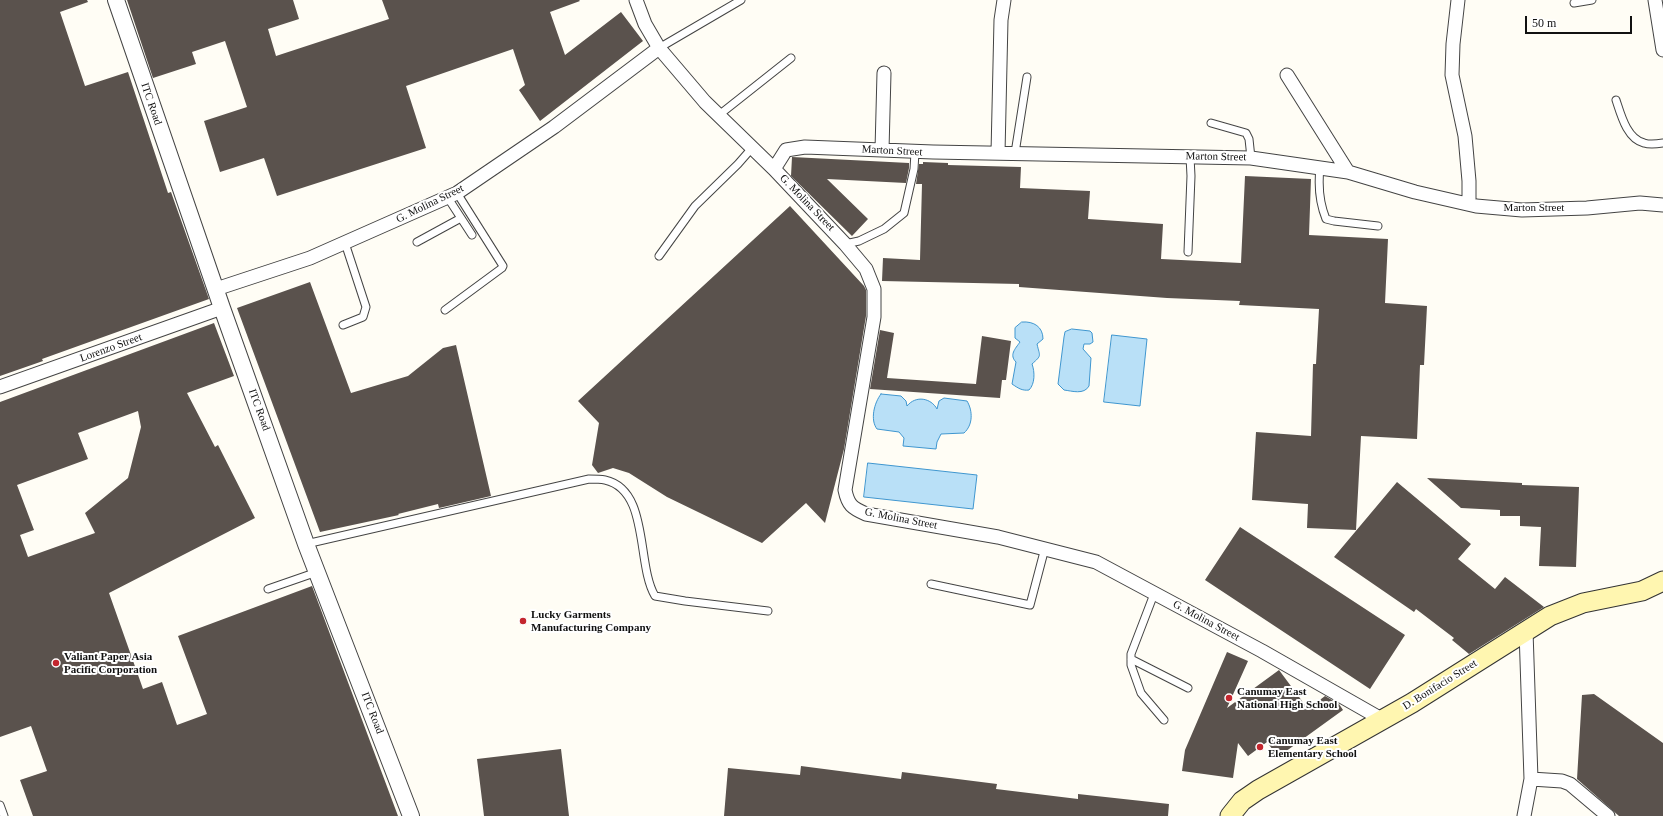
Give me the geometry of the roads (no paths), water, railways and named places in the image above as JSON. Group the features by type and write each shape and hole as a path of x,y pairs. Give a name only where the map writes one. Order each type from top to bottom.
{"main road":[{"name":"D. Bonifacio Street","path":"1232,816 1242,801 1258,790 1437,688 1550,616 1570,607 1597,599 1642,590 1663,581"}],"street":[{"name":"ITC Road","path":"116,0 222,308 306,544 411,816"},
{"name":"G. Molina Street","path":"636,0 645,24 659,48 705,102 774,169 845,244 866,269 874,288 874,317 868,360 846,479 845,490 847,502 855,509 866,514 1019,538 1045,548 1096,562 1262,651 1383,720"},
{"path":"998,152 1001,20 1004,0"},
{"path":"1458,0 1453,44 1452,75 1461,123 1465,136 1469,181 1469,204"},
{"path":"1656,0 1663,50"},
{"name":"G. Molina Street","path":"216,289 310,258 452,196 554,127 659,48"},
{"path":"882,150 884,73"},
{"path":"1287,75 1348,172"},
{"name":"Marton Street","path":"774,169 786,150 805,147 914,152 998,152 1251,158 1348,172 1415,192 1469,204 1522,210 1587,208 1640,203 1663,205"},
{"name":"Lorenzo Street","path":"0,387 222,308"},
{"path":"1524,816 1531,778 1526,631"},
{"path":"1531,778 1562,781 1570,784 1608,816"}],"lane":[{"path":"659,48 741,0"},
{"path":"1574,3 1592,0"},
{"path":"718,115 791,58"},
{"path":"1015,153 1026,77"},
{"path":"1616,100 1623,122 1636,140 1644,144 1663,143"},
{"path":"1211,123 1246,133 1250,139 1251,158"},
{"path":"659,256 695,206 738,164 752,148"},
{"path":"845,244 859,241 884,229 904,213 914,169 914,152"},
{"path":"1188,252 1191,176 1190,156"},
{"path":"1320,168 1318,182 1320,205 1326,219 1378,226"},
{"path":"452,196 461,218 472,235"},
{"path":"445,310 502,268 452,196"},
{"path":"417,242 461,218"},
{"path":"343,325 363,316 366,307 345,243"},
{"path":"306,544 589,479 605,480 618,485 630,498 636,511 646,573 655,596 768,611"},
{"path":"931,584 1030,605 1045,548"},
{"path":"268,589 317,572"},
{"path":"1154,594 1131,654 1131,659 1133,671 1141,693 1164,720"},
{"path":"1131,659 1188,688"},
{"path":"0,805 4,816"}],"water":[{"path":"1022,322 1034,324 1040,328 1043,335 1043,339 1037,344 1039,356 1032,364 1034,378 1029,390 1022,390 1012,384 1016,362 1013,354 1020,342 1015,338 1015,328"},
{"path":"1072,329 1090,331 1092,333 1093,342 1090,344 1084,344 1083,349 1091,358 1089,386 1084,391 1074,392 1064,390 1058,384 1065,332"},
{"path":"1112,335 1147,339 1140,406 1104,402"},
{"path":"881,394 901,396 906,401 907,406 915,400 927,400 937,409 939,401 944,398 967,401 971,413 969,426 964,433 941,434 937,442 936,449 903,446 904,438 899,432 877,429 875,425 873,416 876,402"},
{"path":"868,463 977,475 973,509 864,497"}],"place":[{"name":"Lucky Garments Manufacturing Company","path":"523,621"},
{"name":"Valiant Paper Asia Pacific Corporation","path":"56,663"},
{"name":"Canumay East National High School","path":"1229,698"},
{"name":"Canumay East Elementary School","path":"1260,747"}]}
